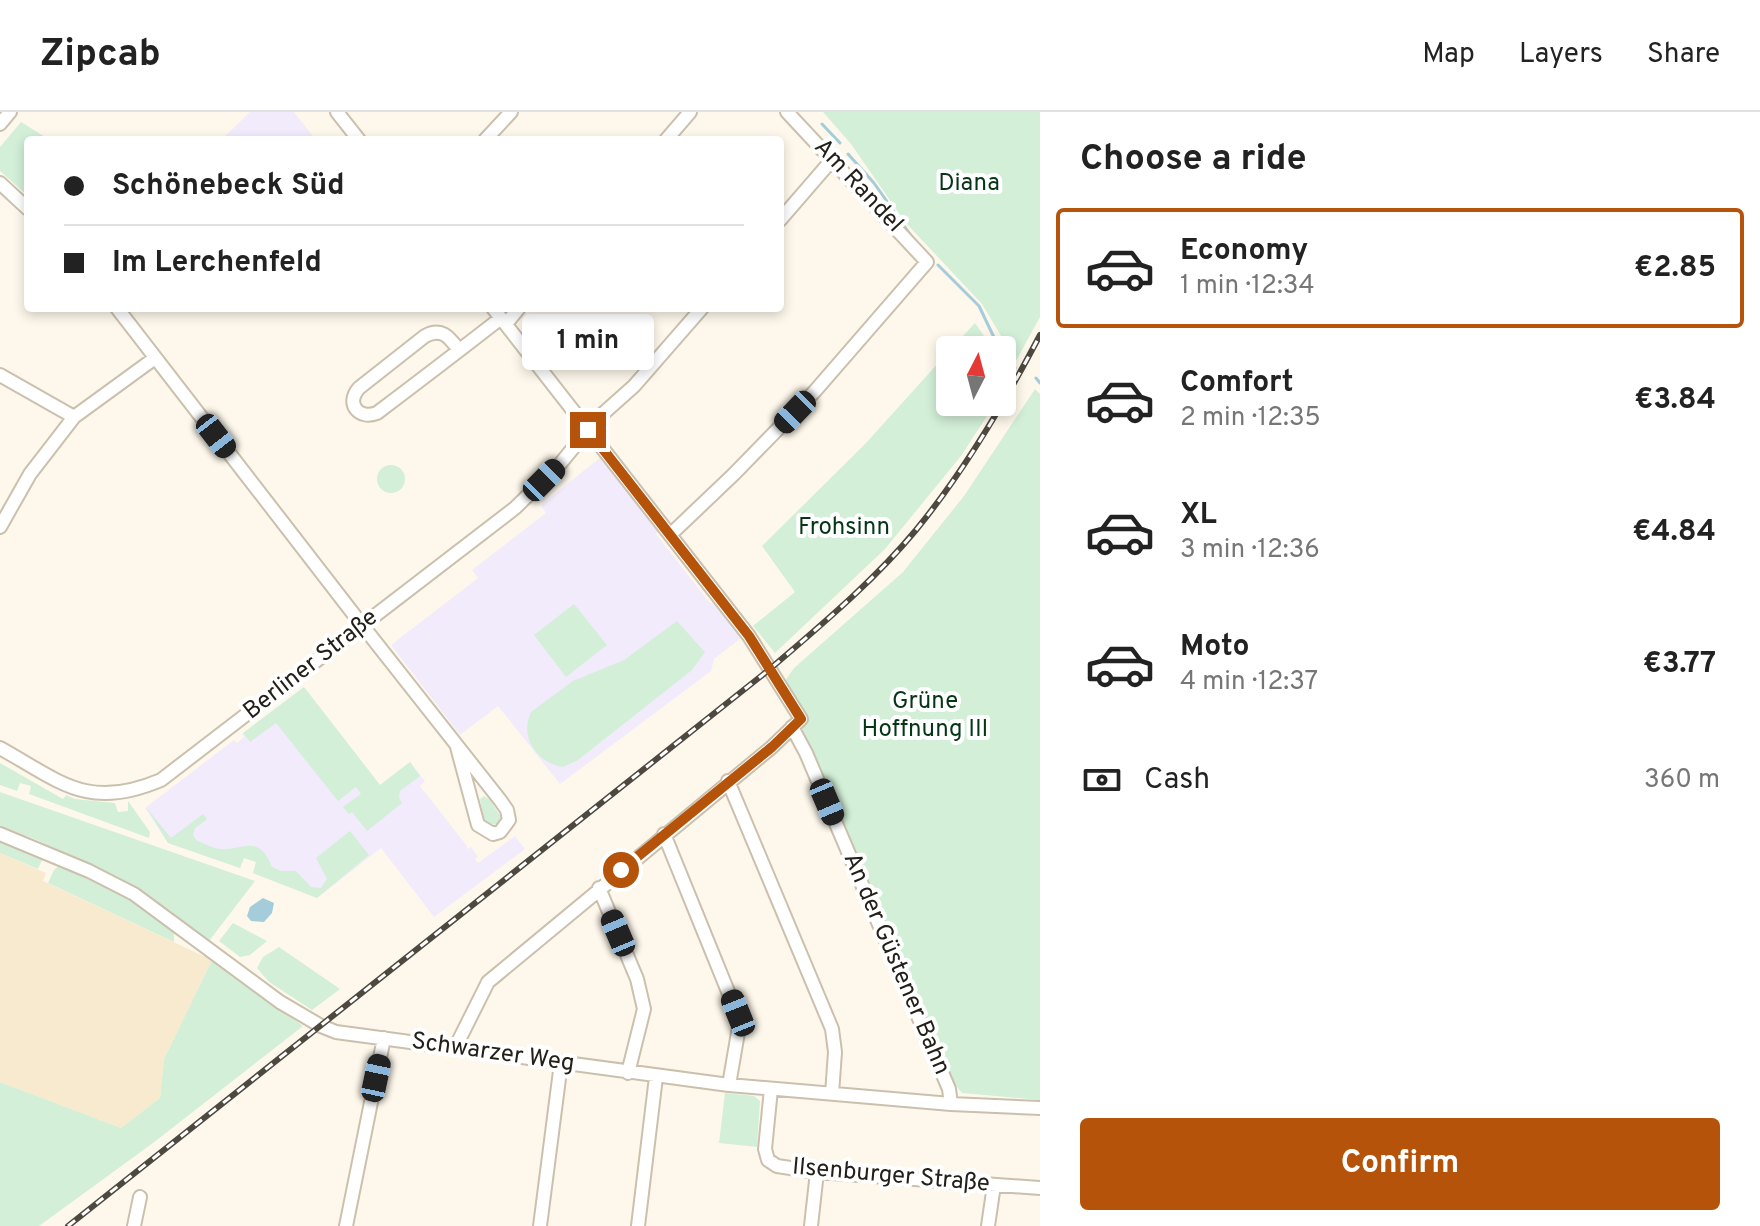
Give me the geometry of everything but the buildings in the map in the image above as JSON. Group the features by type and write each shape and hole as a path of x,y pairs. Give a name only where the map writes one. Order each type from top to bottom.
{"street":[{"path":"0,124 10,112"},
{"path":"337,112 356,136"},
{"path":"489,136 511,112"},
{"path":"669,136 690,112"},
{"name":"Am Randel","path":"670,535 815,391 927,262 787,112"},
{"path":"784,215 831,161"},
{"path":"0,183 24,205"},
{"path":"120,312 507,810 509,820 500,832 484,831 478,825 457,747"},
{"name":"Berliner Straße","path":"0,748 74,790 103,794 145,787 176,770 515,508 634,386 699,312"},
{"path":"459,350 445,334 438,332 425,336 359,388 352,402 361,415 368,417 377,413 459,350 500,316 670,535"},
{"path":"0,527 30,474 74,417 155,358"},
{"path":"0,375 74,417"},
{"name":"An der Güstener Bahn","path":"670,535 749,636 801,719 792,727 922,1024 949,1089 951,1104"},
{"path":"455,1048 488,982 792,727"},
{"path":"728,781 832,1029 835,1052 832,1094"},
{"name":"Schwarzer Weg","path":"0,834 89,871 134,894 280,1002 336,1032 729,1085 951,1104 1040,1108"},
{"path":"664,834 738,1013 740,1027 729,1085"},
{"path":"599,888 637,979 644,1009 628,1073"},
{"path":"346,1226 384,1038"},
{"path":"540,1226 561,1063"},
{"path":"638,1226 656,1077"},
{"name":"Ilsenburger Straße","path":"771,1089 765,1149 768,1160 777,1166 817,1172 1040,1188"},
{"path":"811,1226 817,1172"},
{"path":"988,1226 994,1185"},
{"path":"134,1226 140,1197"}],"shaded area":[{"path":"250,112 294,112 313,136 225,136"},
{"path":"601,457 660,530 656,534 741,638 714,659 711,671 560,784 498,706 460,735 391,645 478,578 472,570 546,513 541,505"},
{"path":"304,687 380,785 410,762 425,781 420,786 467,849 471,847 478,857 475,859 478,863 515,836 525,849 434,917 381,848 317,898 253,873 256,862 244,858 240,868 168,843 145,808 234,740 237,743 244,737 242,734"},
{"path":"0,853 46,873 43,881 212,960 164,1059 160,1098 121,1128 0,1082"}],"green space":[{"name":"Diana","path":"823,112 1040,112 1040,317 1016,361 1016,336 1001,336 982,304 905,222 851,144"},
{"path":"21,122 44,136 24,136 24,192 0,171 0,147"},
{"path":"975,323 984,336 963,336"},
{"name":"Frohsinn","path":"936,366 936,416 987,416 961,456 885,549 775,653 753,626 795,592 762,546 866,443"},
{"name":"Grüne Hoffnung III","path":"1035,389 1040,394 1040,1100 962,1093 953,1082 800,726 809,717 785,681 794,668 903,572 964,496"},
{"path":"391,465 401,469 405,479 401,489 391,493 381,489 377,479 381,469"},
{"path":"574,604 607,645 566,677 534,635"},
{"path":"677,621 705,652 692,670 578,760 563,767 538,754 527,731 531,712 573,681 624,660"},
{"path":"304,687 380,785 410,762 420,776 400,791 402,803 367,831 352,812 349,814 343,807 361,794 356,787 338,801 276,723 250,742 243,733"},
{"path":"0,763 63,799 66,795 75,799 115,803 118,812 128,811 128,801 150,832 149,838 29,794 31,786 20,783 17,791 0,785"},
{"path":"0,792 255,881 209,941 134,886 0,826"},
{"path":"484,796 501,817 497,824 488,825 484,820 480,799"},
{"path":"146,807 171,838 203,814 207,819 195,828 193,835 197,841 218,849 259,848 272,867 281,871 296,871 311,887 321,888 327,879 316,858 350,831 369,855 317,898 253,873 256,862 244,858 240,868 168,843"},
{"path":"0,840 43,858 38,869 0,853"},
{"path":"61,864 126,894 174,931 174,942 48,883"},
{"path":"233,923 267,941 250,955 240,957 219,941"},
{"path":"279,947 340,989 312,1010 269,982 257,968 263,957"},
{"path":"212,960 303,1026 153,1143 39,1226 0,1226 0,1082 121,1128 160,1098 164,1059"},
{"path":"725,1093 754,1096 760,1101 757,1147 719,1143"}],"water":[{"path":"263,898 274,903 272,913 264,922 251,921 247,916 250,907"}],"waterway":[{"path":"822,124 840,143"},
{"path":"848,154 874,183 912,237"},
{"path":"938,265 979,306 993,336"},
{"path":"1036,378 1040,383"}],"railway":[{"path":"68,1226 770,669 846,602 916,530 951,484 998,411 1040,335"}],"route":[{"path":"588,430 749,636 801,719 772,747 621,870"}]}
